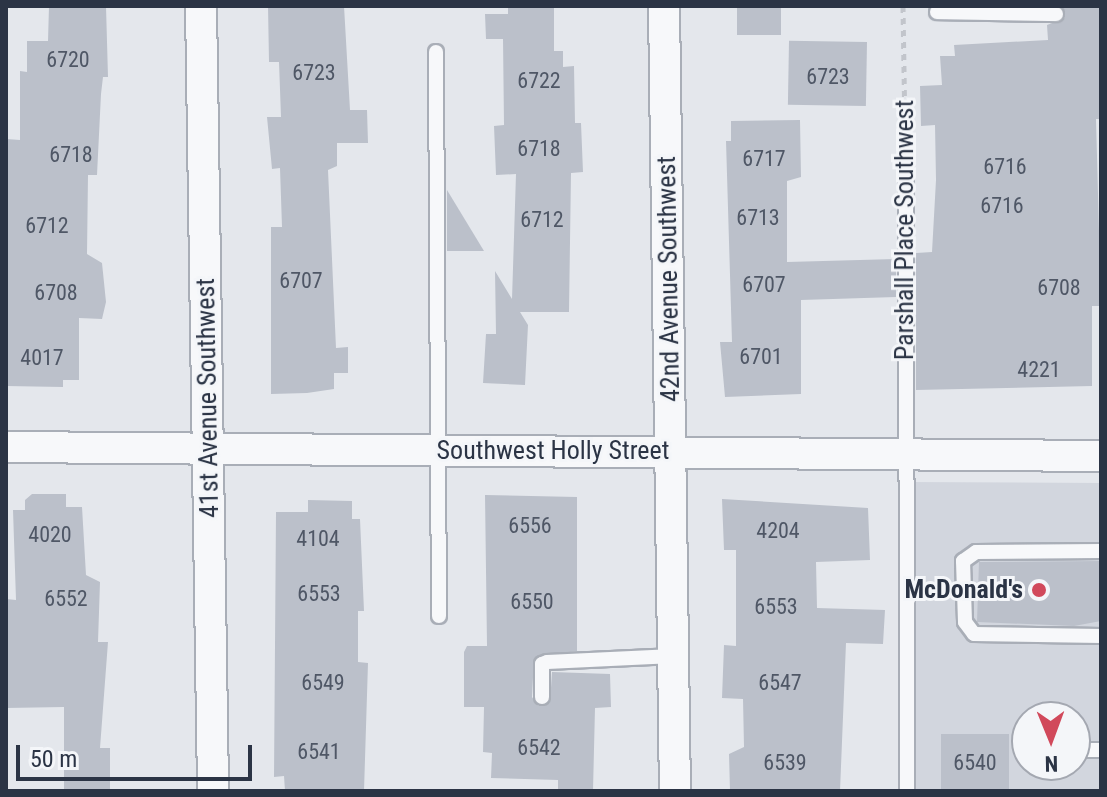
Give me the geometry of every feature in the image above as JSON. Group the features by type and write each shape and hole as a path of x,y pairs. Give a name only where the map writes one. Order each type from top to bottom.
{"street":[{"name":"41st Avenue Southwest","path":"201,6 213,791"},
{"name":"42nd Avenue Southwest","path":"664,6 675,791"},
{"name":"Southwest Holly Street","path":"6,447 1101,456"}],"lane":[{"path":"937,12 1056,14"},
{"path":"436,52 441,451 439,616"},
{"name":"Parshall Place Southwest","path":"906,155 907,791"},
{"path":"1101,551 976,552 963,561 965,622 974,634 1101,636"},
{"path":"542,697 542,664 547,662 674,656"}],"path":[{"name":"Parshall Place Southwest","path":"903,6 906,155"}],"shaded area":[{"path":"905,482 1101,483 1101,791 907,791"}],"building":[{"path":"49,6 106,6 108,77 103,77 101,94 97,175 88,175 87,254 102,263 106,302 102,319 79,318 79,380 63,380 63,387 6,386 6,139 20,140 20,71 27,72 27,41 48,41"},
{"path":"268,6 344,6 350,110 367,110 368,143 337,143 337,166 328,170 336,348 348,347 348,373 334,373 334,389 307,393 271,394 271,227 282,227 280,168 272,169 267,117 281,117 279,62 269,62"},
{"path":"508,6 554,6 554,51 563,51 563,67 574,66 575,123 581,123 583,172 571,173 569,312 520,312 528,325 525,385 483,383 486,334 496,334 495,271 512,299 516,174 496,175 494,126 504,125 503,39 486,39 485,14 508,14"},
{"path":"737,6 781,6 781,35 737,35"},
{"path":"1062,6 1101,6 1101,119 1096,119 1101,306 1092,306 1092,386 916,390 916,253 932,252 936,180 935,125 921,126 920,86 942,85 940,56 955,56 954,45 1048,40 1047,25 1065,18"},
{"path":"789,41 867,42 866,106 788,105"},
{"path":"800,120 801,177 787,181 787,262 896,259 896,297 801,300 801,394 725,397 720,342 732,342 726,141 731,141 731,121"},
{"path":"447,190 484,251 447,251"},
{"path":"32,494 66,494 66,507 82,507 86,575 100,582 98,642 108,642 100,748 110,748 110,791 64,791 64,707 6,708 6,599 16,600 13,510 25,510 25,500"},
{"path":"485,495 577,497 577,651 534,658 532,697 538,706 550,703 552,672 610,674 611,707 595,708 593,791 558,791 558,780 491,778 492,753 483,752 484,707 464,707 464,652 467,646 487,646"},
{"path":"722,499 868,508 870,560 816,562 817,608 885,610 883,644 846,643 840,791 730,791 729,754 744,747 743,699 722,698 724,645 736,646 736,550 724,550"},
{"path":"308,500 352,501 352,519 360,519 364,611 358,611 358,662 368,663 364,791 285,791 284,776 274,777 276,512 308,512"},
{"name":"McDonald's","path":"1101,561 1101,621 1074,626 977,622 979,562"},
{"path":"941,734 1009,734 1009,791 941,791"}],"place":[{"name":"McDonald's","path":"1039,590"}]}
